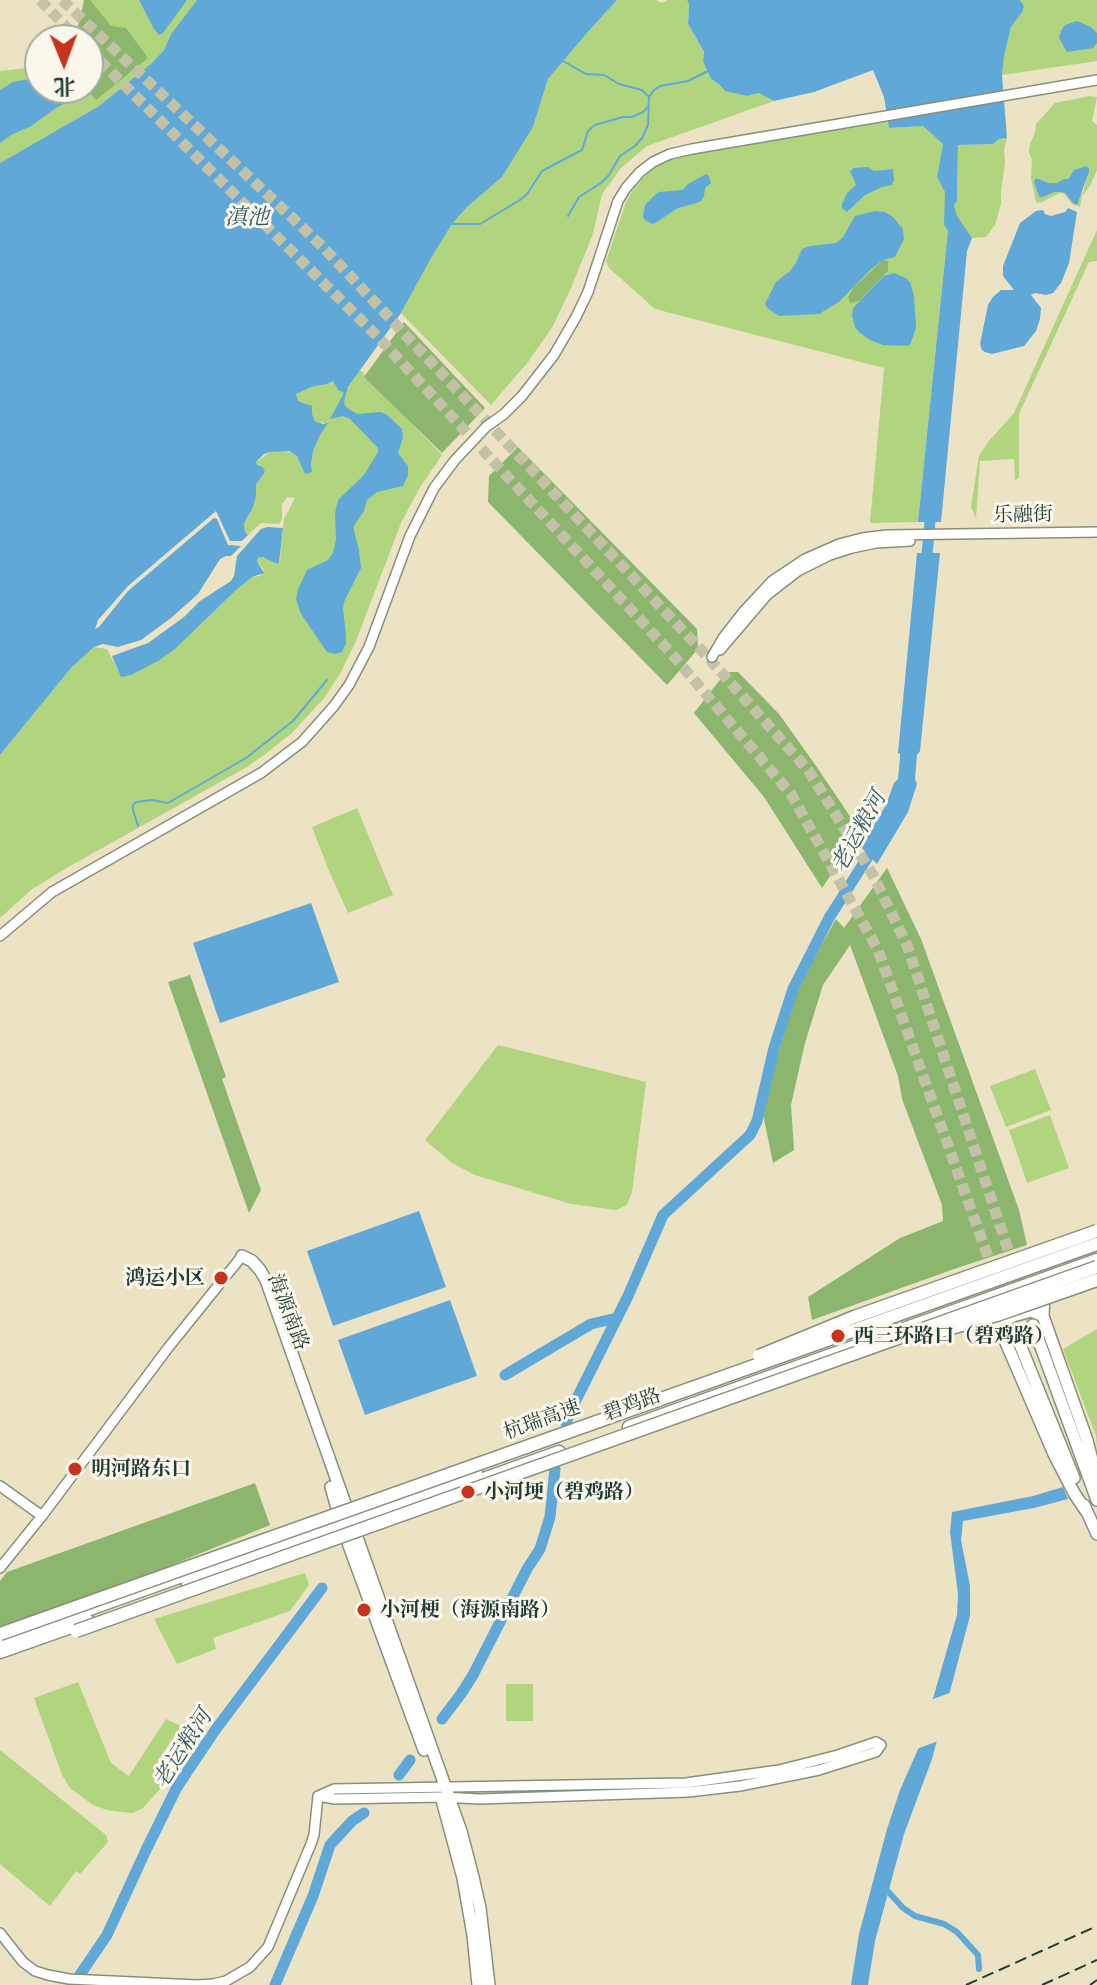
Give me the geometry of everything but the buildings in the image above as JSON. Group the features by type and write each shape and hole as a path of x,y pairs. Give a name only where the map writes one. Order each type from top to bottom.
{"highway":[{"path":"577,1429 854,1317 1097,1231"},
{"name":"杭瑞高速","path":"0,1634 1097,1246"},
{"name":"碧鸡路","path":"0,1641 963,1308 1097,1246"},
{"name":"碧鸡路","path":"0,1657 347,1523 1097,1260"},
{"path":"0,1657 1097,1267"},
{"path":"823,1365 997,1315 1097,1280"}],"main road":[{"name":"海源南路","path":"242,1256 252,1261 266,1280 347,1523 473,1877 484,1934 489,1985"},
{"path":"1043,1316 1044,1290 1049,1277"},
{"path":"1086,1511 1054,1454 1001,1331 1001,1318 1010,1288 1036,1305 1043,1316 1087,1440 1097,1480"},
{"path":"963,1308 989,1320 1001,1331"},
{"path":"1001,1331 1008,1319 1025,1312 1037,1312 1043,1316"},
{"path":"1033,1325 1097,1500"},
{"path":"1015,1332 1097,1534"},
{"name":"海源南路","path":"443,1792 466,1892 478,1985"}],"street":[{"path":"0,936 52,892 261,773 302,742 319,724 360,667 410,536 434,488 486,427 522,396 565,337 594,275 618,201 640,172 670,154 1097,80"},
{"name":"乐融街","path":"912,538 1097,535"},
{"path":"874,536 912,538 852,548 798,571 767,595 728,643 712,657 753,600 793,566 816,553 850,541 874,536"},
{"path":"0,1568 242,1256"},
{"path":"0,1486 42,1516"},
{"path":"0,1933 13,1951 33,1969 48,1975 69,1979 213,1984 226,1981 250,1967 268,1947 311,1844 318,1796 334,1789 550,1798 688,1792 779,1779 828,1768 876,1752 881,1745 876,1742 779,1770 699,1782 443,1792"}],"green space":[{"path":"84,0 90,0 111,26 126,28 148,58 104,94 104,24 79,24"},
{"path":"86,0 197,0 171,34 164,50 104,102 104,24 78,24"},
{"path":"617,0 656,0 662,3 687,0 688,24 704,53 703,61 711,79 726,91 747,96 759,93 774,101 647,146 621,168 602,194 593,234 553,326 528,362 491,405 401,313 452,224 502,177 533,127 548,79"},
{"path":"1020,0 1097,0 1097,61 1002,75 1011,27 1023,11"},
{"path":"24,68 24,104 101,104 0,163 0,71"},
{"path":"1097,97 1092,121 1097,125 1097,170 1082,196 1080,207 1072,204 1060,193 1036,202 1031,179 1030,144 1036,124 1055,103","holes":["1089,172 1083,192 1073,203 1061,192 1043,197 1042,181 1057,183 1072,173"]},
{"path":"887,119 890,128 923,126 943,144 937,177 946,192 948,230 918,522 870,523 884,368 655,309 609,268 606,261 626,202 644,177 657,166 693,152"},
{"path":"1007,138 1001,204 995,225 986,237 972,238 956,216 954,206 957,201 958,145 993,144"},
{"path":"1097,230 1097,261 1089,262 1019,414 1019,477 1015,481 1014,459 980,461 976,518 971,507 979,456 1014,413"},
{"path":"883,260 888,261 888,271 859,301 850,303 848,297 854,287"},
{"path":"404,322 485,408 442,453 364,377"},
{"path":"360,370 442,455 401,523 356,641 325,697 292,733 247,767 63,870 31,890 0,918 0,755 71,668 94,647 107,649 121,676 175,649 235,591 252,577 260,576 264,570 258,558 275,563 280,560 284,519 295,498 287,497 282,504 279,524 261,523 248,535 244,526 252,510 256,483 265,472 256,462 270,452 281,451 293,452 303,469 311,465 313,451 327,424 315,421 305,403 297,401 296,393 333,380 336,387 345,392"},
{"path":"518,447 697,629 698,649 667,685 488,502 489,476"},
{"path":"726,672 738,672 779,714 860,831 822,888 764,797 694,713"},
{"path":"357,808 393,895 348,913 312,827"},
{"path":"887,868 921,939 1019,1210 1027,1245 812,1320 808,1297 900,1238 943,1221 942,1205 850,945 823,985 805,1043 791,1105 794,1150 773,1163 762,1109 797,989 836,919 844,928"},
{"path":"190,975 261,1190 249,1213 168,982"},
{"path":"498,1045 646,1082 632,1192 627,1205 616,1210 571,1204 475,1175 452,1163 425,1140"},
{"path":"1035,1069 1051,1110 1006,1127 990,1086"},
{"path":"1050,1115 1069,1168 1027,1183 1009,1130"},
{"path":"1097,1329 1097,1450 1096,1436 1063,1349"},
{"path":"255,1483 270,1525 167,1567 0,1628 0,1581 7,1572"},
{"path":"305,1573 309,1585 290,1611 213,1638 216,1649 177,1664 154,1619"},
{"path":"78,1682 111,1763 129,1776 166,1719 181,1726 157,1762 172,1770 143,1808 133,1813 93,1805 70,1788 62,1775 34,1698"},
{"path":"506,1684 533,1684 533,1721 506,1721"},
{"path":"0,1750 106,1835 108,1842 80,1874 76,1871 50,1906 0,1864"}],"water":[{"path":"139,0 187,0 159,35"},
{"name":"滇池","path":"197,0 617,0 548,79 533,127 502,177 452,224 401,313 348,387 344,401 350,410 358,414 386,414 402,429 403,438 398,453 408,466 408,475 403,486 377,492 367,500 354,526 361,568 344,602 346,643 342,652 327,652 301,614 296,599 307,570 328,560 333,553 338,500 364,475 378,452 378,448 350,419 343,416 330,419 344,393 333,381 296,394 298,401 312,406 315,421 328,423 313,451 312,472 306,474 297,456 290,451 264,454 256,462 265,472 256,484 252,510 244,525 248,535 242,541 230,541 216,511 128,586 98,620 95,629 128,591 214,518 228,545 241,546 231,556 220,559 198,594 141,640 118,647 103,644 94,647 71,668 0,755 0,163 104,104 152,63 164,50 171,34"},
{"path":"687,0 1020,0 1024,6 1011,27 1004,57 1002,75 1007,138 993,144 958,145 957,201 954,206 972,238 967,251 941,522 918,522 948,230 944,225 945,192 937,177 943,144 923,126 889,128 884,97 873,70 814,92 774,101 759,93 747,96 725,91 711,79 703,61 704,52 688,24"},
{"path":"1077,21 1097,33 1097,43 1093,48 1067,52 1059,38 1061,31 1065,25"},
{"path":"24,80 24,104 64,104 0,143 0,90"},
{"path":"1086,166 1089,172 1077,205 1061,192 1039,197 1034,182 1036,178 1057,183 1068,179 1074,170"},
{"path":"868,167 874,171 893,169 892,185 865,195 847,212 842,204 847,193 856,185 850,171"},
{"path":"706,174 711,183 705,188 700,202 678,208 652,224 645,220 645,205 656,194 683,190"},
{"path":"1068,208 1077,212 1069,263 1053,293 1031,295 1041,308 1036,331 1024,346 992,354 985,352 980,344 988,305 1001,290 1014,290 1003,276 1003,266 1020,223 1036,211 1043,210 1051,216"},
{"path":"875,211 893,217 903,229 904,239 895,257 883,260 840,301 819,314 779,316 767,308 765,304 776,282 790,271 802,249 836,243 855,216"},
{"path":"894,273 910,282 914,296 916,328 910,345 906,346 883,345 870,340 855,327 852,316 853,308 884,276"},
{"path":"283,528 279,563 258,558 264,573 252,577 235,591 175,649 131,675 121,677 112,656 148,643 200,601 231,581 237,556 261,529"},
{"path":"917,553 940,553 920,751 917,755 917,784 908,812 877,864 861,847 898,779"},
{"path":"311,903 339,982 220,1023 193,943"},
{"path":"419,1211 446,1287 333,1326 307,1251"},
{"path":"450,1300 477,1376 365,1415 338,1340"},
{"path":"1063,1487 1068,1499 963,1521 961,1540 970,1586 970,1616 932,1759 904,1834 875,1941 868,1985 851,1985 859,1934 887,1829 919,1747 957,1615 958,1594 950,1532 952,1512"}],"pier":[{"path":"950,1693 938,1741 917,1749 930,1700"}],"waterway":[{"path":"563,61 586,74 604,75 619,84 642,90 648,96"},
{"path":"568,216 579,197 601,183 620,156 642,138 648,125 649,97 654,90 688,81 708,71"},
{"path":"452,224 480,224 520,200 542,171 582,150 588,131 595,125 632,117 648,107"},
{"name":"老运粮河","path":"926,567 931,509"},
{"path":"138,826 133,810 136,802 152,800 168,803 246,758 293,721 327,680"},
{"name":"老运粮河","path":"566,1423 628,1296 663,1215 750,1135 757,1121 774,1048 793,989 829,918 876,844"},
{"name":"老运粮河","path":"505,1375 591,1324 617,1318"},
{"name":"老运粮河","path":"442,1719 473,1675 540,1549 550,1517 555,1469"},
{"name":"老运粮河","path":"73,1985 107,1935 176,1789 216,1729 322,1588"},
{"name":"老运粮河","path":"399,1775 410,1760"},
{"name":"老运粮河","path":"275,1985 313,1896 330,1845 364,1813"},
{"path":"885,1888 915,1916 944,1924 957,1932 978,1955 979,1969"}],"tunnel":[{"path":"40,0 63,24"},
{"path":"62,0 323,247 705,654 808,770 873,875 907,945 1033,1325"},
{"path":"104,65 378,337 671,653 791,794 878,950 1015,1332"}],"railway":[{"path":"966,1985 1097,1926"},
{"path":"1042,1985 1097,1960"},
{"path":"1090,1985 1097,1980"}],"place":[{"name":"鸿运小区","path":"221,1278"},
{"name":"西三环路口（碧鸡路）","path":"838,1336"},
{"name":"明河路东口","path":"75,1469"},
{"name":"小河埂（碧鸡路）","path":"468,1492"},
{"name":"小河梗（海源南路）","path":"364,1610"}]}
